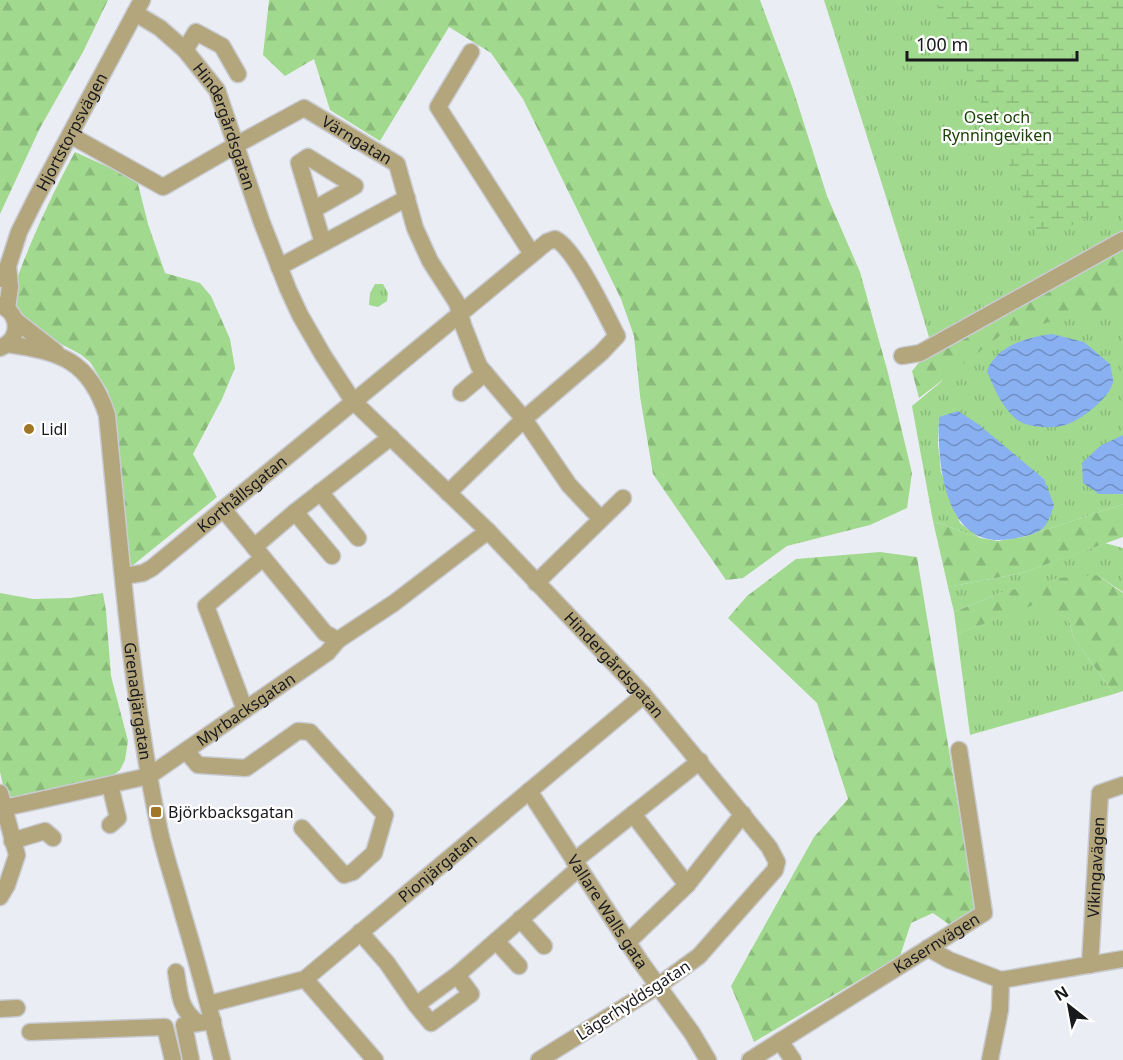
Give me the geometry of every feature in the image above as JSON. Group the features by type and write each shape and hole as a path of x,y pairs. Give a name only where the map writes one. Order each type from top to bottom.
{"street":[{"name":"Hindergårdsgatan","path":"138,7 185,50 217,90 258,214 279,267 300,315 353,401 488,531 644,695 700,760 769,847"},
{"name":"Hjortstorpsvägen","path":"3,347 15,335 7,311 10,287 4,273 19,232 138,7"},
{"path":"185,50 196,32 222,46 238,74"},
{"path":"471,52 438,107 532,254"},
{"name":"Värngatan","path":"236,145 304,108 397,165 415,228 430,261 457,303 479,366 524,419 569,485 589,503 601,519"},
{"path":"70,135 163,187 236,145"},
{"path":"279,267 407,198"},
{"path":"313,210 323,243"},
{"path":"353,401 374,387 551,238 563,244 592,287 617,336 524,419 448,492"},
{"path":"902,356 926,349 1123,240"},
{"name":"Grenadjärgatan","path":"7,311 59,355 72,361 84,373 100,393 107,415 131,664 160,835 201,1018 222,1060"},
{"name":"Grenadjärgatan","path":"3,347 59,355"},
{"path":"461,393 485,373"},
{"name":"Korthållsgatan","path":"124,576 143,573 152,568 353,401"},
{"path":"244,710 206,606 295,512 391,437"},
{"path":"320,492 358,538"},
{"path":"536,583 623,498"},
{"path":"223,509 325,633 338,640"},
{"path":"295,512 332,556"},
{"name":"Myrbacksgatan","path":"150,776 327,653 338,640 394,603 488,531"},
{"name":"Pionjärgatan","path":"30,1032 165,1027 201,1018 305,979 644,695"},
{"path":"186,751 198,765 246,768 298,731 310,732 385,815 374,853 353,872 344,875 302,828"},
{"name":"Kasernvägen","path":"750,1060 984,913 959,750"},
{"path":"416,1005 457,975 520,920 576,864 700,760"},
{"path":"0,897 17,860 2,801 110,785 150,776"},
{"path":"110,785 118,818 110,825"},
{"name":"Vikingavägen","path":"1090,965 1100,793 1123,785"},
{"name":"Vallare Walls gata","path":"529,791 708,1060"},
{"path":"633,814 687,885"},
{"path":"628,942 687,885 743,814"},
{"path":"12,841 45,831 53,838"},
{"name":"Lägerhyddsgatan","path":"539,1060 658,986 699,956 775,870 777,862 769,847"},
{"path":"520,920 544,946"},
{"path":"360,932 387,963 431,1023 471,994 457,975"},
{"path":"496,941 519,966"},
{"path":"928,948 950,960 1001,980 1123,959"},
{"path":"176,972 182,1005 189,1015 201,1018 191,1060"},
{"path":"305,979 375,1060"},
{"path":"990,1060 1000,1010 1001,980"},
{"path":"165,1027 173,1060"},
{"path":"780,1041 792,1060"}],"green space":[{"path":"0,0 108,0 83,52 40,128 0,214"},
{"path":"269,0 760,0 793,89 827,196 860,272 888,373 912,473 907,508 870,525 787,546 743,578 726,580 653,474 640,396 634,336 621,299 523,99 491,53 449,27 380,141 330,110 314,59 285,76 263,55"},
{"name":"Oset och Rynningeviken","path":"824,0 1123,0 1123,456 1099,494 1123,494 1123,504 1027,536 1045,526 1044,479 965,416 939,417 938,444 941,472 960,523 980,538 933,521 912,406 942,381"},
{"path":"941,0 1123,0 1123,201 1038,241 1019,186 937,6"},
{"path":"75,152 137,180 148,224 165,273 200,283 211,296 230,339 235,368 222,399 193,454 217,497 127,570 114,427 108,391 90,362 80,354 29,327 8,304 38,226"},
{"path":"1123,249 1123,316 1076,315 1001,335 919,398 912,371 926,354"},
{"path":"375,284 383,284 388,293 387,301 378,307 369,305 370,293"},
{"path":"1123,504 1123,537 1022,573 948,587 933,521 980,538 998,541 1027,536"},
{"path":"1105,543 1123,548 1123,592 1097,575 1000,593 954,612 948,587 1022,573"},
{"path":"880,552 917,557 975,908 950,925 933,913 911,923 900,956 754,1042 731,986 814,837 848,799 817,703 728,618 747,596 796,559"},
{"path":"1097,575 1123,593 1123,691 1114,694 1073,637 1069,619 1033,605 957,634 954,612 1000,593 1059,578"},
{"path":"0,593 33,599 70,598 103,593 111,676 128,741 125,760 120,770 110,778 12,798 5,793 0,772"},
{"path":"1033,604 1069,619 1073,637 1114,694 970,735 957,634"}],"water":[{"path":"1052,334 1084,342 1110,364 1113,382 1106,395 1094,408 1071,423 1060,426 1033,426 1016,419 1006,408 987,371 991,362 1005,349 1023,340"},
{"path":"958,411 978,424 1044,479 1054,505 1042,529 1034,534 1011,539 989,539 971,532 958,518 949,500 943,479 939,417"},
{"path":"1123,435 1123,494 1099,494 1083,483 1082,463 1100,446"}],"place":[{"name":"Lidl","path":"29,429"},
{"name":"Björkbacksgatan","path":"156,812"}]}
